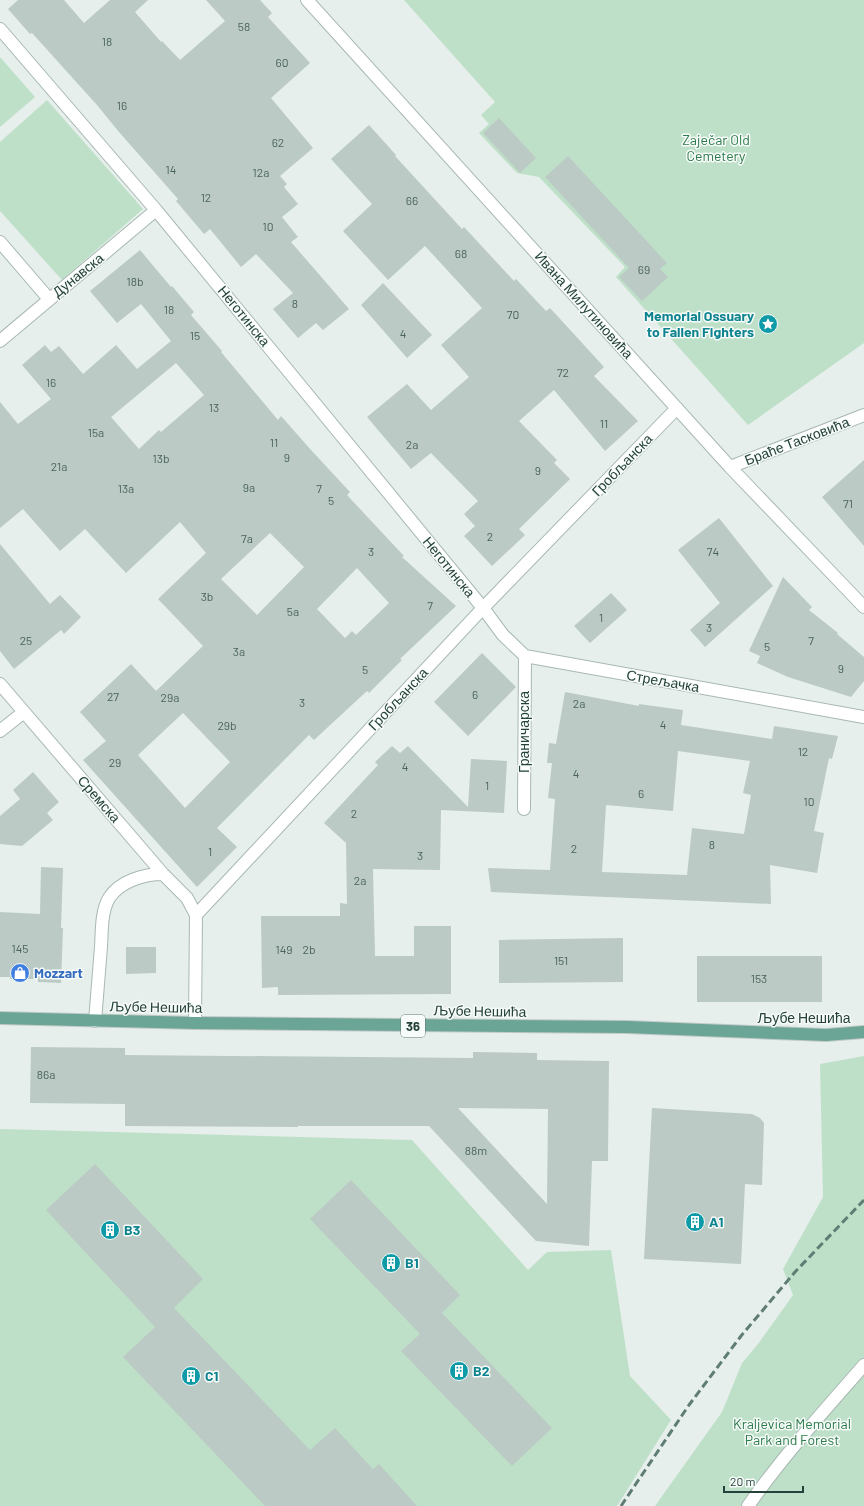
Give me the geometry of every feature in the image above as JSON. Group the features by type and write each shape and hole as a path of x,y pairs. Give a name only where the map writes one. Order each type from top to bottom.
{"main road":[{"name":"Љубе Нешића","path":"0,1018 194,1023 627,1027 826,1035 864,1032"}],"street":[{"name":"Ивана Милутиновића","path":"307,0 730,467 864,607"},
{"name":"Неготинска","path":"0,28 156,210 483,608"},
{"name":"Дунавска","path":"0,341 156,210"},
{"path":"0,242 49,299"},
{"name":"Гробљанска","path":"196,915 483,608 678,408"},
{"name":"Браће Тасковића","path":"730,467 864,415"},
{"path":"483,608 503,635 525,656"},
{"name":"Стрељачка","path":"525,656 864,717"},
{"name":"Граничарска","path":"524,809 525,656"},
{"name":"Сремска","path":"0,684 163,874 187,898 196,915"},
{"path":"0,730 24,712"},
{"path":"95,1020 104,917 109,899 116,890 127,882 148,875 163,874"},
{"path":"194,1023 196,915"},
{"path":"748,1506 821,1413 864,1365"}],"green space":[{"name":"Zaječar Old Cemetery","path":"404,0 864,0 864,343 748,425 616,277 625,267 539,177 517,173 479,133 489,124 481,115 495,102"},
{"path":"0,57 35,97 0,127"},
{"path":"47,100 143,209 62,280 0,211 0,142"},
{"name":"Kraljevica Memorial Park and Forest","path":"864,1056 864,1506 655,1506 722,1412 742,1363 758,1344 793,1295 783,1269 823,1197 820,1064"},
{"path":"0,1129 412,1140 528,1270 547,1252 611,1250 630,1376 671,1420 617,1506 0,1506"}],"building":[{"path":"18,0 64,0 84,23 110,0 148,0 135,12 161,42 162,41 180,60 225,21 206,0 260,0 272,13 268,17 310,63 271,98 313,148 280,176 287,184 284,187 298,204 282,217 298,237 291,242 349,309 323,330 316,323 298,338 273,309 293,293 256,254 241,267 210,229 204,234 176,201 178,199 97,105 32,33 30,34 8,9"},
{"path":"499,118 536,158 520,173 483,133"},
{"path":"369,125 396,155 395,156 462,229 464,227 514,281 516,279 546,311 550,308 604,367 594,376 638,421 605,451 554,390 519,421 557,460 554,463 570,479 519,529 525,535 492,566 464,536 475,526 464,514 478,501 431,453 411,469 367,417 407,384 431,410 469,377 441,345 482,308 425,246 388,280 343,231 372,204 331,159"},
{"path":"568,156 667,263 660,269 668,277 642,301 619,277 629,268 545,177"},
{"path":"140,250 194,312 191,315 278,420 281,416 350,492 347,495 404,556 402,557 456,606 400,659 402,660 369,693 367,691 314,740 309,735 217,828 237,847 197,887 83,760 106,741 80,712 131,664 156,691 203,646 158,599 206,553 180,522 126,573 85,529 60,551 23,509 0,528 0,402 18,424 51,399 22,365 45,345 51,352 59,346 83,374 116,345 137,369 171,341 141,304 117,323 90,291","holes":["176,363 204,395 161,432 159,430 139,449 111,417","270,533 304,567 257,615 221,579","357,568 389,603 356,635 352,631 345,638 317,609","183,713 230,762 185,808 138,755"]},
{"path":"383,283 432,335 407,358 361,305"},
{"path":"864,460 864,546 822,497"},
{"path":"719,518 773,586 705,647 690,630 720,603 678,550"},
{"path":"0,544 50,604 60,595 81,617 64,634 61,630 14,669 0,651"},
{"path":"783,577 812,607 809,610 838,633 837,634 864,657 864,681 851,697 788,677 757,663 760,656 749,651"},
{"path":"611,593 627,610 590,643 574,626"},
{"path":"482,653 516,687 468,736 434,702"},
{"path":"565,692 639,706 639,704 683,710 681,725 772,739 774,726 838,736 832,759 829,758 814,831 824,833 817,873 770,865 771,904 491,892 488,868 550,870 555,799 548,798 552,763 547,763 549,743 556,744","holes":["678,751 750,761 743,793 751,795 744,834 692,828 687,875 602,872 606,805 673,811"]},
{"path":"392,746 400,753 408,746 468,807 471,759 507,761 504,813 441,810 440,870 373,869 375,956 414,956 414,926 451,926 451,994 278,995 278,987 262,988 261,916 340,916 340,903 347,904 346,843 324,823 378,765 375,762"},
{"path":"33,772 59,802 47,813 53,820 22,846 0,844 0,816 20,799 13,790"},
{"path":"41,867 63,868 61,983 38,982 38,979 10,979 10,977 0,977 0,912 40,914"},
{"path":"623,938 623,982 499,983 499,940"},
{"path":"126,947 156,947 156,973 126,974"},
{"path":"697,956 822,956 822,1002 697,1002"},
{"path":"31,1047 125,1048 125,1055 473,1058 473,1052 537,1053 537,1060 609,1061 608,1161 592,1161 589,1246 536,1241 429,1126 125,1126 125,1104 30,1103","holes":["458,1108 548,1109 547,1204"]},
{"name":"A1","path":"652,1108 752,1114 760,1118 764,1123 762,1185 745,1184 741,1264 644,1259"},
{"path":"95,1164 203,1279 174,1308 310,1450 335,1428 373,1469 379,1464 417,1506 265,1506 123,1357 155,1327 46,1210"},
{"path":"351,1180 460,1295 442,1313 552,1428 512,1466 401,1351 420,1334 310,1219"}],"railway":[{"path":"621,1506 689,1405 741,1336 795,1272 864,1200"}],"place":[{"name":"Memorial Ossuary to Fallen Fighters","path":"768,324"},
{"name":"Mozzart","path":"20,973"},
{"name":"A1","path":"695,1222"},
{"name":"B3","path":"110,1230"},
{"name":"B1","path":"391,1263"},
{"name":"B2","path":"459,1371"},
{"name":"C1","path":"191,1376"}]}
